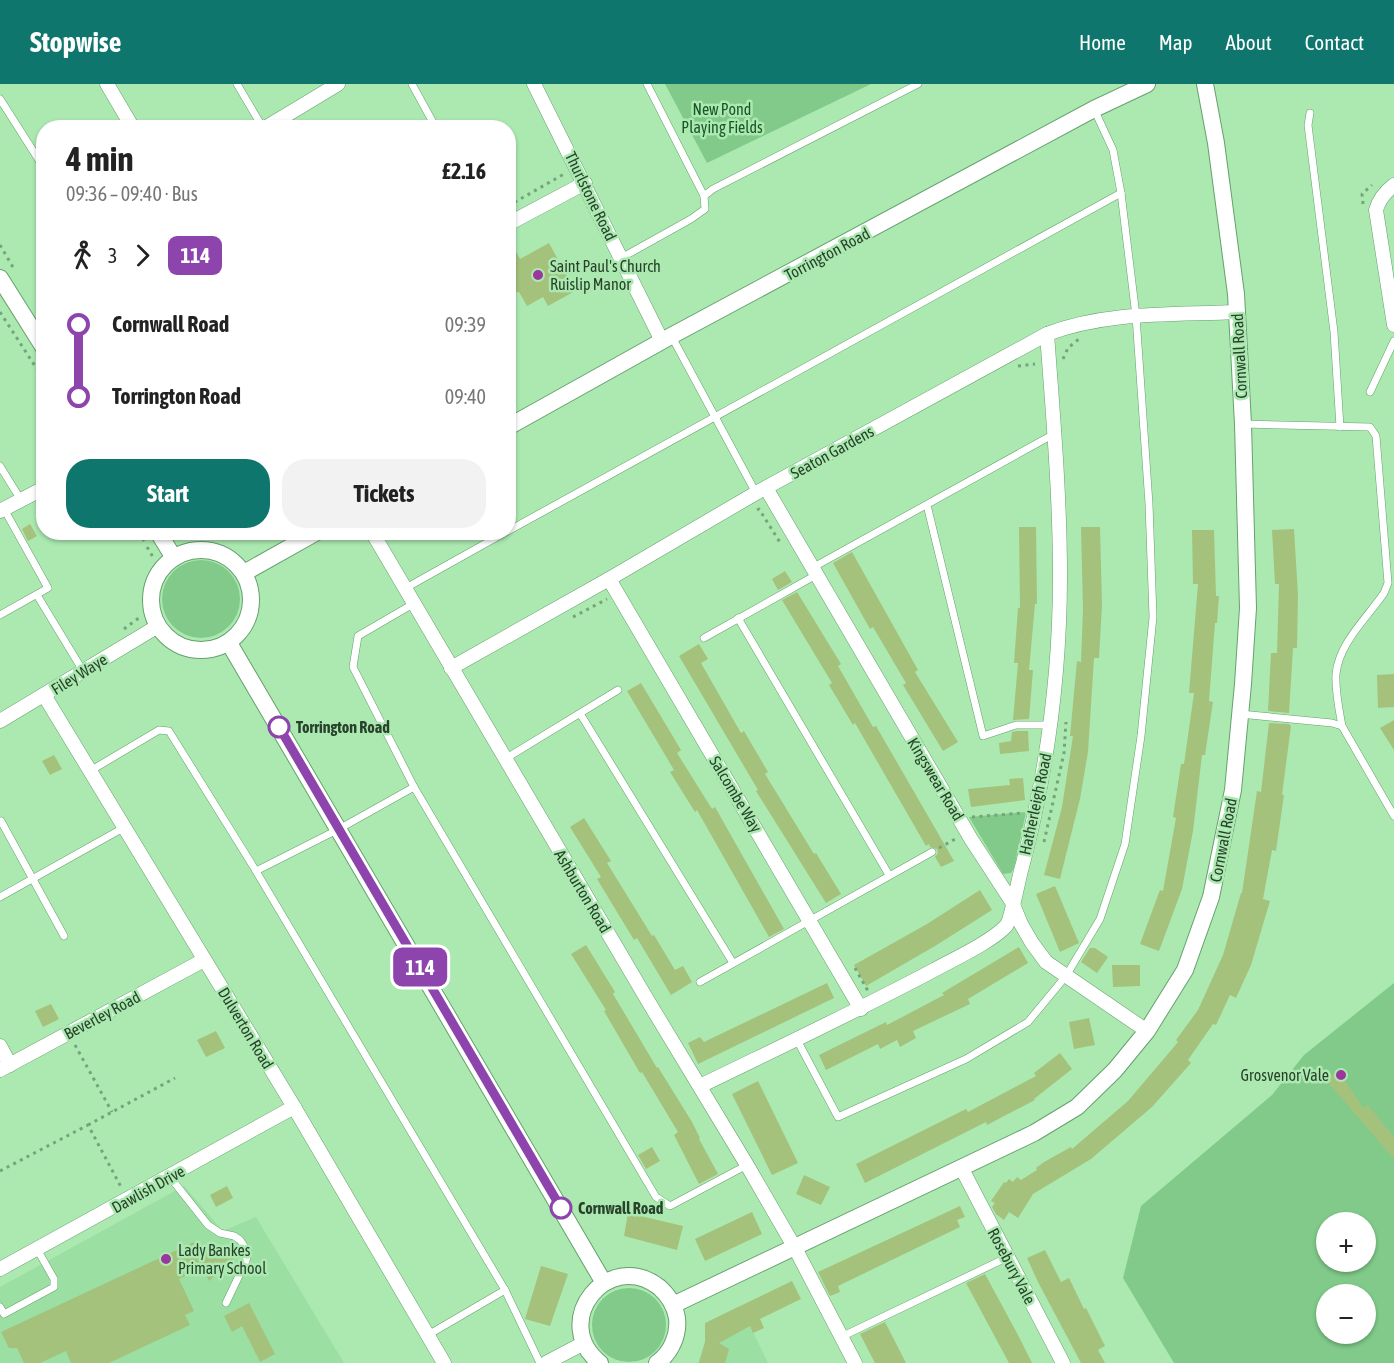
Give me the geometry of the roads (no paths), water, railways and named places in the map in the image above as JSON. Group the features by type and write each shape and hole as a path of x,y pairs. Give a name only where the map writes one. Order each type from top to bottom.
{"street":[{"path":"107,84 128,120"},
{"path":"277,120 338,84"},
{"name":"Thurlstone Road","path":"534,84 621,258 667,339"},
{"name":"Torrington Road","path":"516,423 667,339 1094,110 1147,84"},
{"name":"Cornwall Road","path":"674,1305 962,1169 1034,1133 1077,1107 1115,1070 1148,1031 1185,970 1211,897 1233,790 1248,608 1243,424 1237,312 1216,142 1205,84"},
{"path":"516,220 585,183"},
{"path":"1394,185 1378,201 1376,210 1394,325"},
{"path":"0,278 36,335"},
{"name":"Seaton Gardens","path":"451,668 760,491 1047,334 1068,326 1136,316 1237,312"},
{"name":"Hatherleigh Road","path":"700,1086 797,1040 858,1004 999,932 1009,923 1012,902 1041,788 1051,725 1060,578 1054,434 1055,362 1047,334"},
{"name":"Kingswear Road","path":"760,491 814,572 971,838 1012,902 1032,943 1046,962 1148,1031"},
{"path":"2,510 36,492"},
{"path":"163,540 174,558"},
{"path":"244,573 303,540"},
{"name":"Ashburton Road","path":"376,540 747,1165 795,1248 855,1363"},
{"path":"195,551 217,552 230,559 244,573 249,583 252,600 249,617 241,632 229,643 214,649 198,651 182,647 168,638 158,626 152,612 151,596 163,568 174,558 195,551"},
{"name":"Salcombe Way","path":"609,579 858,1004"},
{"name":"Filey Waye","path":"0,721 158,626"},
{"path":"229,643 604,1283"},
{"name":"Dulverton Road","path":"44,695 294,1107 444,1363"},
{"name":"Beverley Road","path":"5,1068 204,960"},
{"path":"0,1046 5,1068"},
{"name":"Dawlish Drive","path":"0,1269 294,1107"},
{"name":"Rosebury Vale","path":"962,1169 1063,1363"},
{"path":"600,1363 592,1356 584,1343 580,1330 585,1303 593,1291 604,1283 620,1277 636,1276 652,1282 674,1305 677,1320 676,1334 671,1348 657,1363"},
{"path":"546,1363 584,1343"}],"lane":[{"path":"237,84 259,120"},
{"path":"412,84 432,120"},
{"path":"621,258 705,209 704,196 646,84"},
{"path":"704,196 713,189 918,84"},
{"path":"0,99 36,155"},
{"path":"797,1040 838,1117 966,1059 1028,1022 1066,976 1100,919 1125,844 1141,736 1153,617 1149,504 1136,316 1121,193 1113,150 1094,110"},
{"path":"1310,113 1308,125 1334,332 1340,427"},
{"path":"516,527 1121,193"},
{"path":"667,339 760,491"},
{"path":"1370,392 1394,340"},
{"path":"1243,424 1370,427 1376,436 1388,583 1384,594 1340,657 1336,675 1342,726 1394,816"},
{"path":"704,638 927,505 1054,434"},
{"path":"0,466 21,500"},
{"path":"927,505 983,736 1016,725 1051,725"},
{"path":"0,615 48,588 2,510"},
{"path":"404,589 493,540"},
{"path":"37,594 83,671"},
{"path":"413,604 358,636 353,667 414,787 656,1197 670,1206 747,1165"},
{"path":"738,618 889,875"},
{"path":"505,759 581,715 618,690"},
{"path":"1240,714 1332,723 1342,726"},
{"path":"581,715 733,963"},
{"path":"90,771 159,729 169,731 256,871 505,1290 540,1363"},
{"path":"256,871 339,829 414,787"},
{"path":"1,821 64,936"},
{"path":"0,897 125,827"},
{"path":"700,982 932,852"},
{"path":"170,1177 208,1225 220,1233 240,1240 248,1252 226,1303"},
{"path":"0,1307 4,1314 54,1287 54,1279 37,1249"},
{"path":"841,1337 1008,1257"},
{"path":"428,1335 505,1290"}],"place":[{"name":"Saint Paul's Church Ruislip Manor","path":"538,275"},
{"name":"Torrington Road","path":"279,727"},
{"name":"Grosvenor Vale","path":"1341,1075"},
{"name":"Cornwall Road","path":"561,1208"},
{"name":"Lady Bankes Primary School","path":"166,1259"}],"park label":[{"name":"New Pond Playing Fields","path":"722,118"}]}
